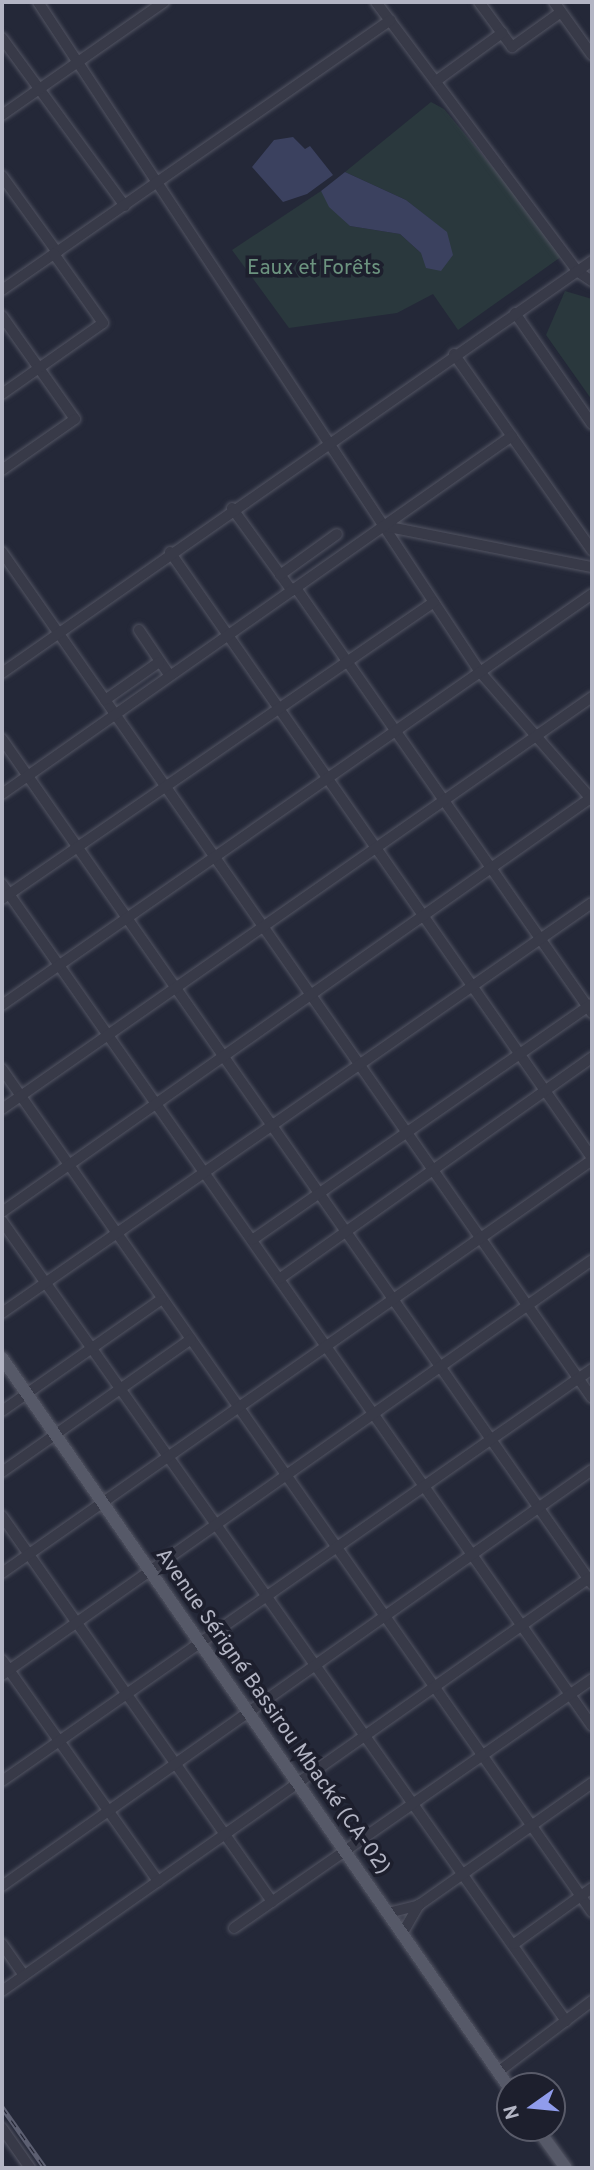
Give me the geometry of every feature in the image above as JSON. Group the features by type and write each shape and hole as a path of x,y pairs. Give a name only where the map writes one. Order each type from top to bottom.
{"main road":[{"name":"Avenue Sérigné Bassirou Mbacké (CA-02)","path":"2,1358 498,2072"},
{"path":"547,2142 566,2168"}],"street":[{"path":"2,1212 592,799 538,734 480,672 38,2"},
{"path":"2,115 164,2"},
{"path":"479,2 512,47 562,12"},
{"path":"554,2 592,55"},
{"path":"382,4 390,20 578,271 592,281"},
{"path":"2,290 390,20"},
{"path":"436,81 502,33"},
{"path":"2,38 125,206"},
{"path":"2,176 103,323 2,394"},
{"path":"2,673 327,440 592,261"},
{"path":"515,313 592,424"},
{"path":"2,316 75,419 2,470"},
{"path":"454,354 592,550"},
{"path":"2,794 512,436"},
{"path":"232,508 346,660 591,1007 520,1053 252,1240"},
{"path":"384,526 592,567"},
{"path":"280,575 337,534"},
{"path":"2,552 6,567 58,632 592,1398"},
{"path":"2,1573 592,1159 170,552"},
{"path":"2,1005 592,593"},
{"path":"5,896 434,602"},
{"path":"139,630 170,676"},
{"path":"105,700 159,662"},
{"path":"2,1109 592,697"},
{"path":"2,739 591,1580 522,1625 2,1991"},
{"path":"2,884 5,896 59,965 592,1726"},
{"path":"2,1313 592,903"},
{"path":"279,1279 435,1171 592,1057"},
{"path":"2,1069 592,1912"},
{"path":"2,1221 566,2021"},
{"path":"158,1881 4,1668 76,1622 592,1260"},
{"path":"2,1411 162,1299"},
{"path":"2,1472 191,1339"},
{"path":"2,1781 592,1369"},
{"path":"2,1885 592,1471"},
{"path":"2,1516 272,1902"},
{"path":"234,1928 592,1679"},
{"path":"388,1913 419,1905 592,1783"},
{"path":"514,1944 592,1888"},
{"path":"402,1934 419,1905"},
{"path":"2,1944 24,1975"},
{"path":"498,2072 592,2001"},
{"path":"2,2128 30,2168"}],"green space":[{"name":"Eaux et Forêts","path":"431,102 444,109 565,254 458,330 433,294 397,313 289,328 232,250 321,191 350,226 400,234 421,253 446,232 406,200 345,172"},
{"path":"565,291 592,299 592,400 546,335"}],"water":[{"path":"293,137 305,149 310,146 333,175 307,194 283,202 252,167 274,140"},
{"path":"345,172 406,200 447,232 453,255 441,271 426,268 421,253 400,234 350,226 329,207 321,191"}],"railway":[{"path":"2,2107 45,2168"}]}
